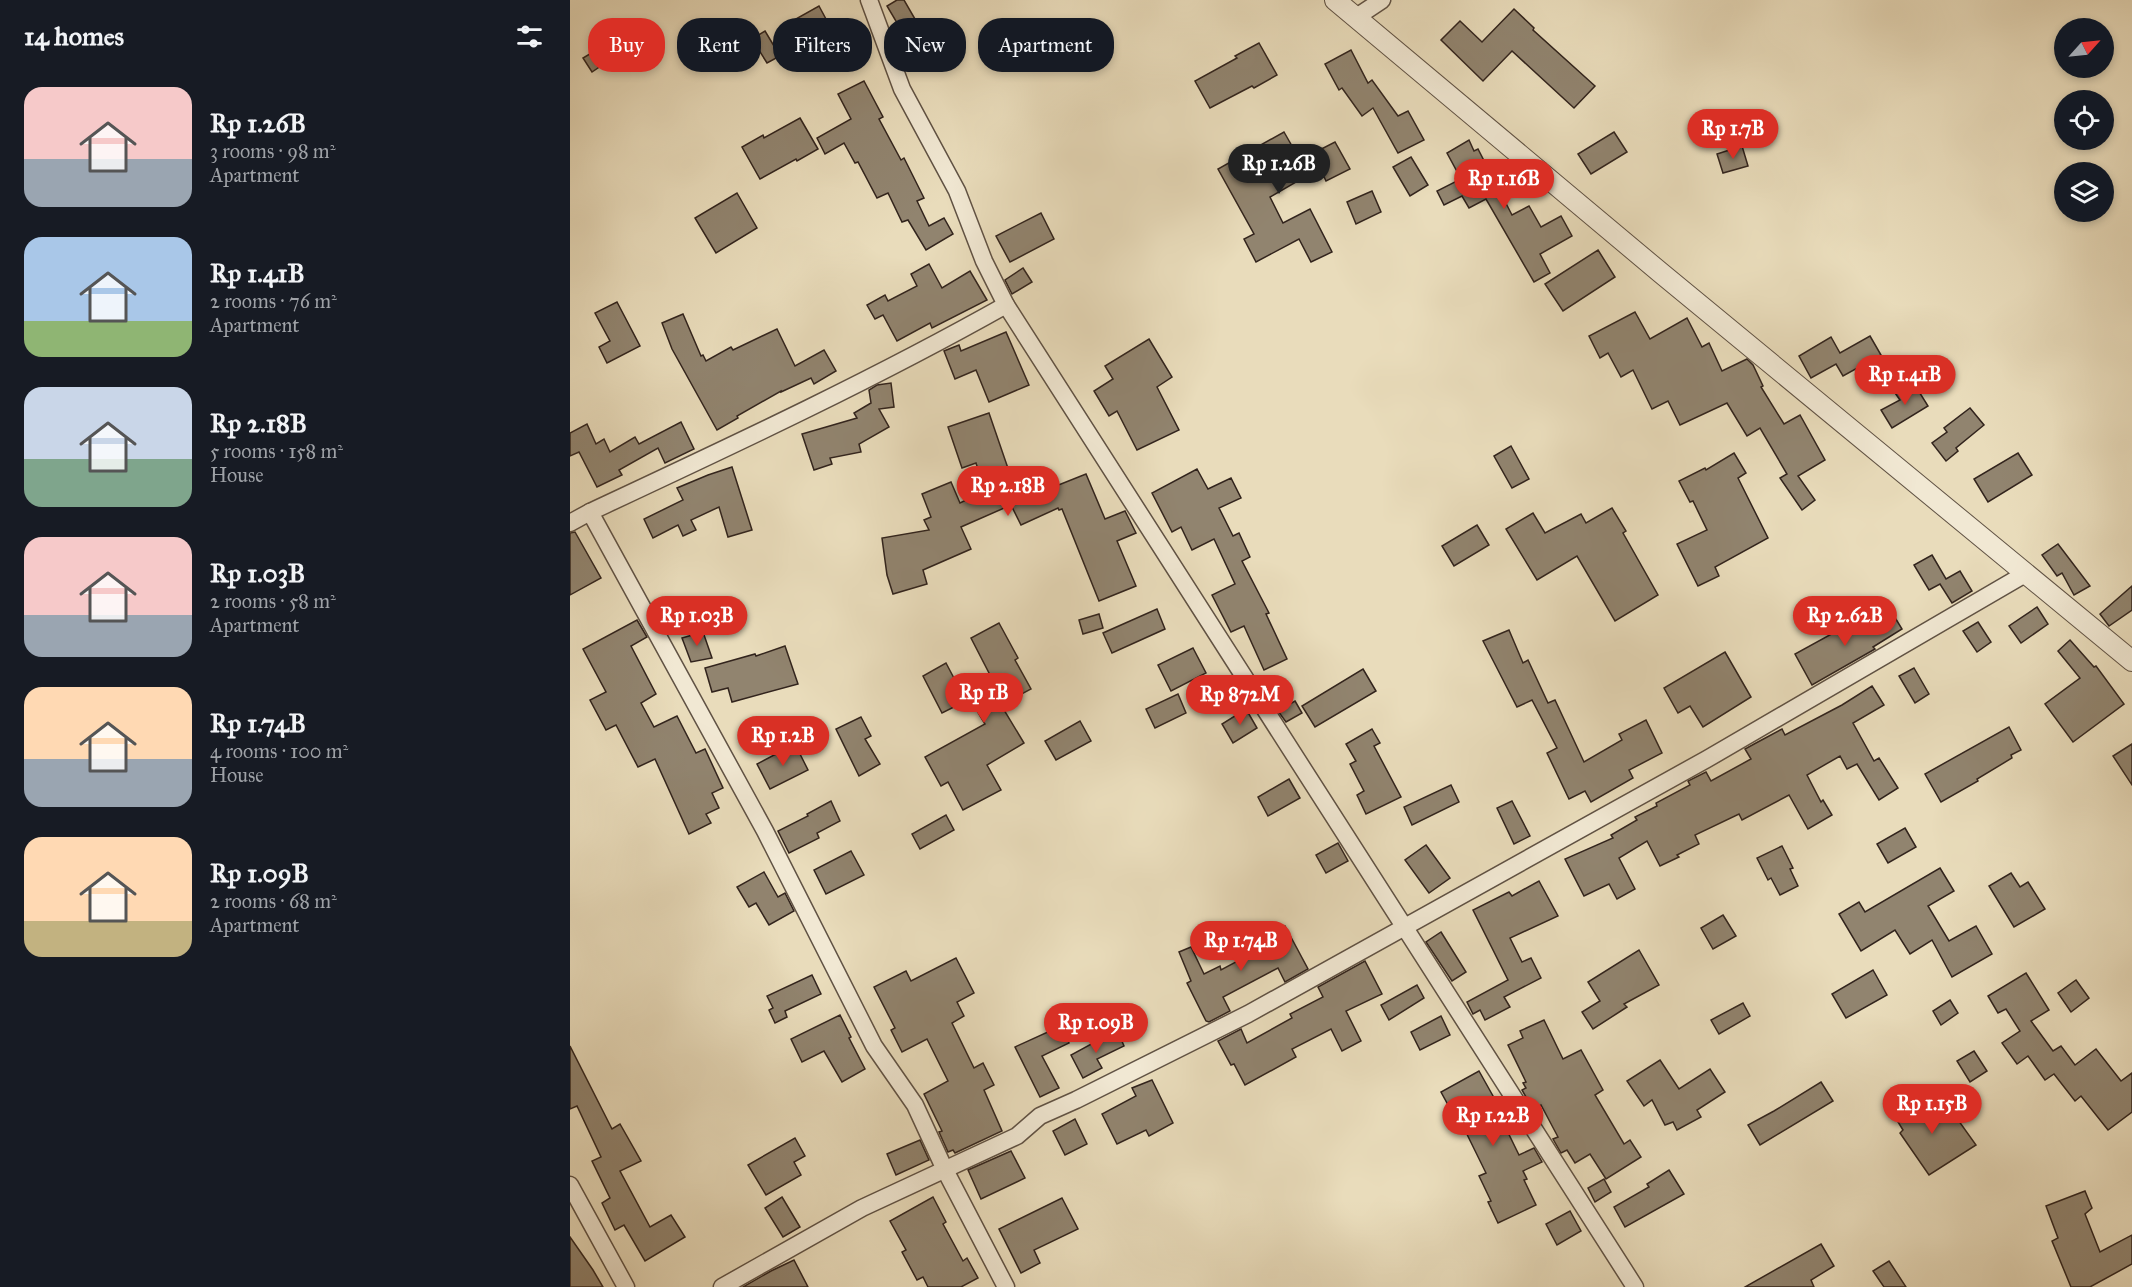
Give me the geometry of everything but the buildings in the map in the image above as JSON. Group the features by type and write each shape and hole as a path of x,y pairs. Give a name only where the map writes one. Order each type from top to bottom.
{"street":[{"path":"868,0 902,89 957,191 984,261 1006,305 1635,1287"},
{"path":"1335,0 1625,244 2132,661"},
{"path":"1355,18 1382,0"},
{"path":"570,523 772,427 930,348 1006,305"},
{"path":"590,512 765,831 874,1046 915,1105 945,1170 1006,1287"},
{"path":"722,1287 862,1208 1017,1136 1040,1116 1248,1014 1404,925 1707,759 2025,574"},
{"path":"570,1185 626,1287"}]}
